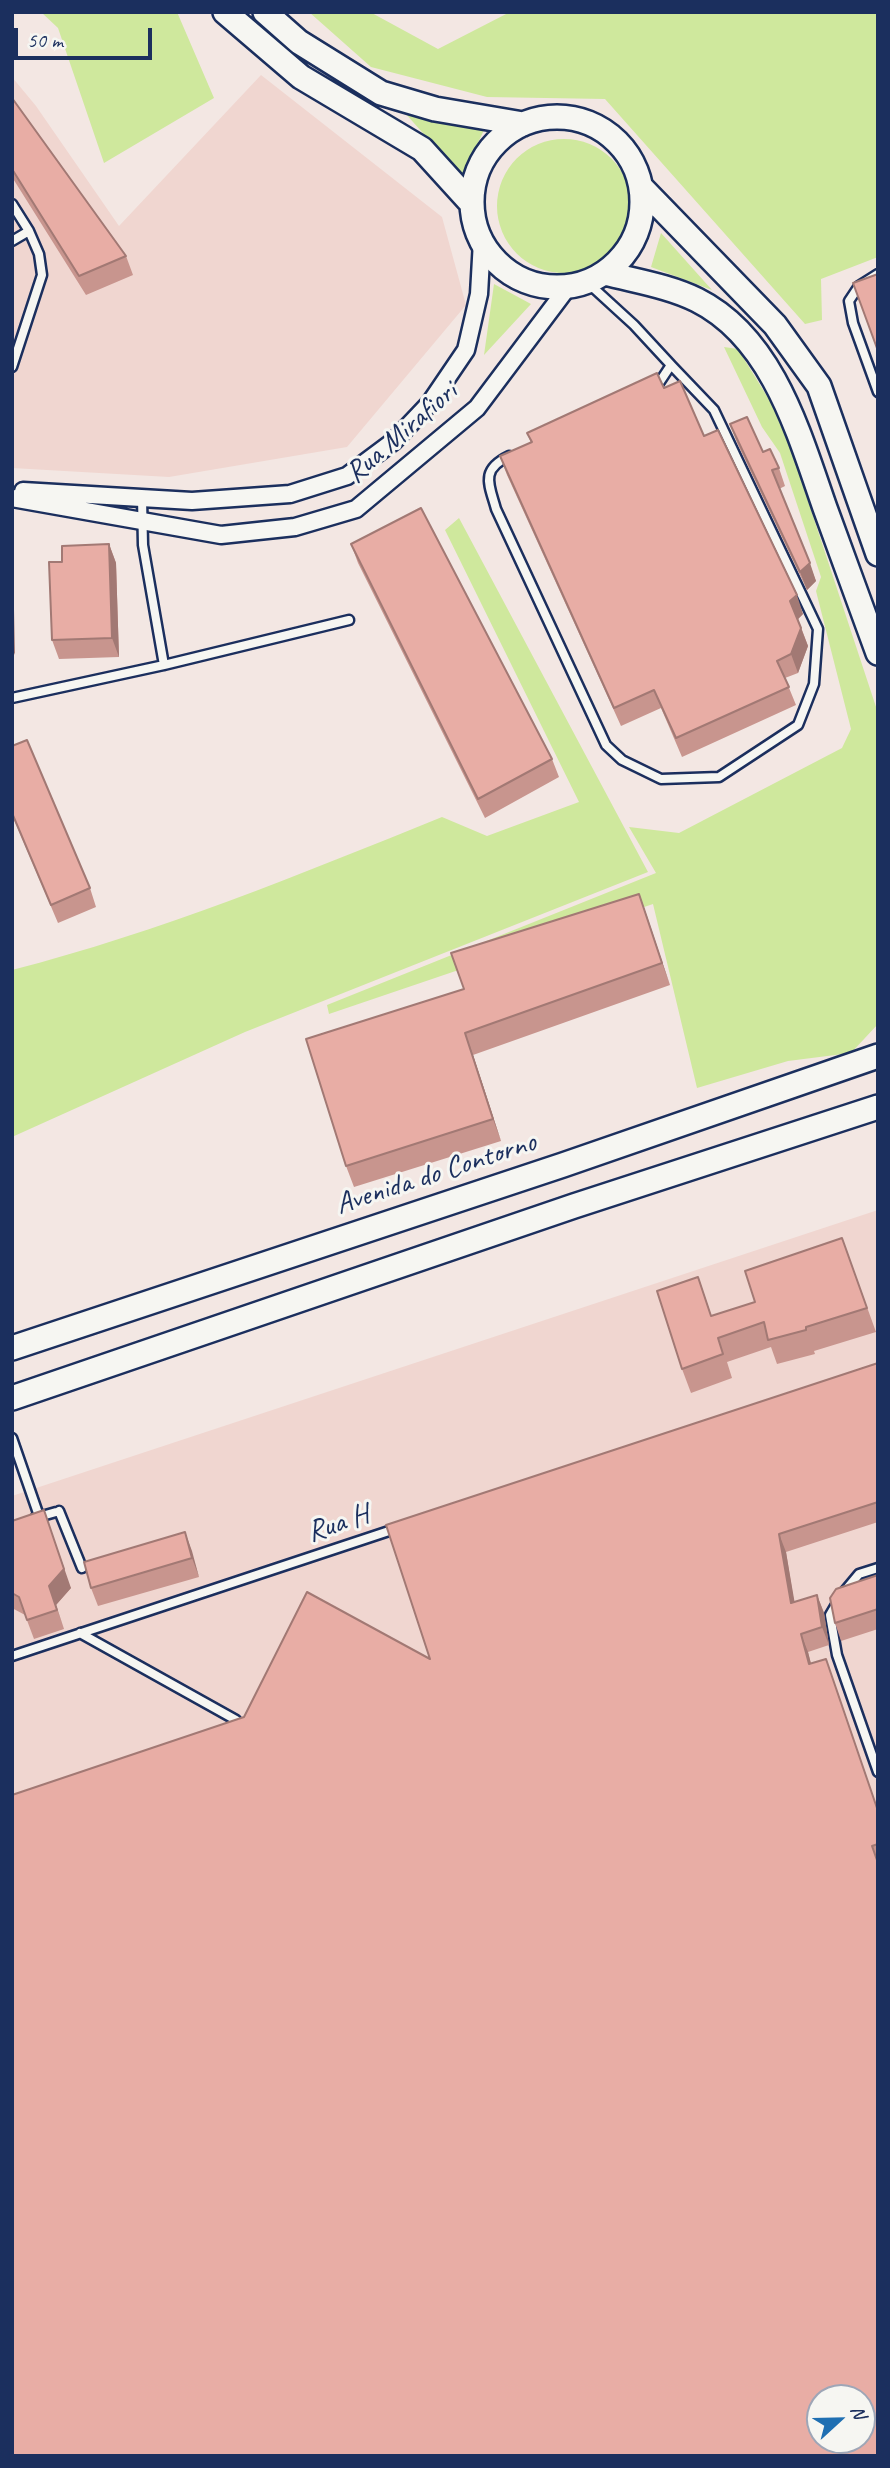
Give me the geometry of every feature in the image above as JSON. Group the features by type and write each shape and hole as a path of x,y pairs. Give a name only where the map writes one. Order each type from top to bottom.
{"main road":[{"path":"225,12 301,77 422,149 472,204"},
{"path":"265,12 299,42 381,93 435,109 523,124"},
{"path":"587,281 623,257 636,235 642,212 641,187 633,163 618,142 597,127 573,118 548,117 523,124 502,137 485,156 475,179 472,204 475,223 482,240 497,262 518,277 542,286 587,281 662,288 697,299 725,319 761,358 790,411 878,653"},
{"path":"641,187 775,325 819,386 878,554"},
{"name":"Avenida do Contorno","path":"12,1348 563,1165 878,1056"},
{"path":"12,1398 561,1210 878,1107"}],"street":[{"name":"Rua Mirafiori","path":"12,491 192,501 290,494 347,476 394,441 430,403 466,350 479,294 482,240"},
{"name":"Rua Mirafiori","path":"12,498 221,535 295,527 356,509 477,408 587,281"}],"lane":[{"path":"12,204 29,231 39,254 42,275 12,367"},
{"path":"12,242 29,231"},
{"path":"878,274 859,286 849,301 853,323 878,392"},
{"path":"522,450 498,461 490,470 490,490 496,509 606,745 622,760 661,779 719,777 798,725 814,684 818,629 714,410 634,324 587,281"},
{"path":"643,393 659,383 671,365"},
{"path":"142,498 143,545 164,665"},
{"path":"12,698 164,665 349,620"},
{"path":"12,1438 35,1518 58,1511 82,1568"},
{"name":"Rua H","path":"13,1657 407,1525"},
{"path":"878,1568 859,1574 830,1615 837,1655 878,1772"},
{"path":"80,1633 236,1720"}],"shaded area":[{"path":"261,75 442,217 466,305 347,447 169,477 12,468 12,77 36,106 119,226"},
{"path":"878,1210 878,2456 12,2456 12,1496"}],"green space":[{"path":"41,12 177,12 214,98 104,163 58,28"},
{"path":"309,12 370,12 438,49 510,12 878,12 878,257 821,279 822,320 805,324 605,99 487,97 371,67"},
{"path":"405,113 484,130 462,177"},
{"path":"564,139 590,144 611,159 626,180 631,206 626,232 611,253 590,268 564,273 538,268 517,253 502,232 497,206 502,180 517,159 538,144"},
{"path":"661,233 712,290 651,267"},
{"path":"494,284 531,304 484,355"},
{"path":"724,347 738,349 781,419 878,713 878,1024 851,1053 788,1061 697,1088 653,904 329,1014 327,1005 656,873 629,827 679,833 842,748 851,729 816,591 821,577 780,453 762,427"},
{"path":"459,518 648,872 245,1032 12,1137 12,970 176,920 442,817 487,836 579,802 445,530"}],"building":[{"path":"12,98 126,256 79,276 12,169"},
{"path":"878,274 878,351 853,283"},
{"path":"657,373 664,388 680,381 704,436 718,430 797,595 790,601 801,628 791,654 777,661 789,687 676,738 654,690 614,708 500,456 532,442 527,433"},
{"path":"747,417 763,452 770,449 779,468 772,470 810,563 800,572 730,424"},
{"path":"421,508 552,759 478,799 351,544"},
{"path":"109,544 112,638 52,640 49,562 62,562 62,546"},
{"path":"27,740 90,888 51,905 12,813 12,746"},
{"path":"639,894 662,963 465,1033 493,1119 346,1166 306,1039 464,989 451,953"},
{"path":"842,1238 867,1308 806,1327 806,1330 768,1340 764,1322 718,1338 723,1354 682,1369 657,1291 698,1277 711,1316 755,1302 745,1271"},
{"path":"878,1363 878,1502 779,1534 791,1603 817,1595 822,1627 801,1634 809,1664 826,1659 878,1811 878,1844 872,1846 878,1863 878,2456 12,2456 12,1795 244,1717 307,1592 430,1659 386,1525"},
{"path":"44,1510 64,1569 49,1586 57,1610 27,1620 19,1597 12,1593 12,1521"},
{"path":"185,1532 192,1558 91,1588 84,1562"},
{"path":"878,1575 878,1609 835,1623 830,1598 836,1589"}]}
